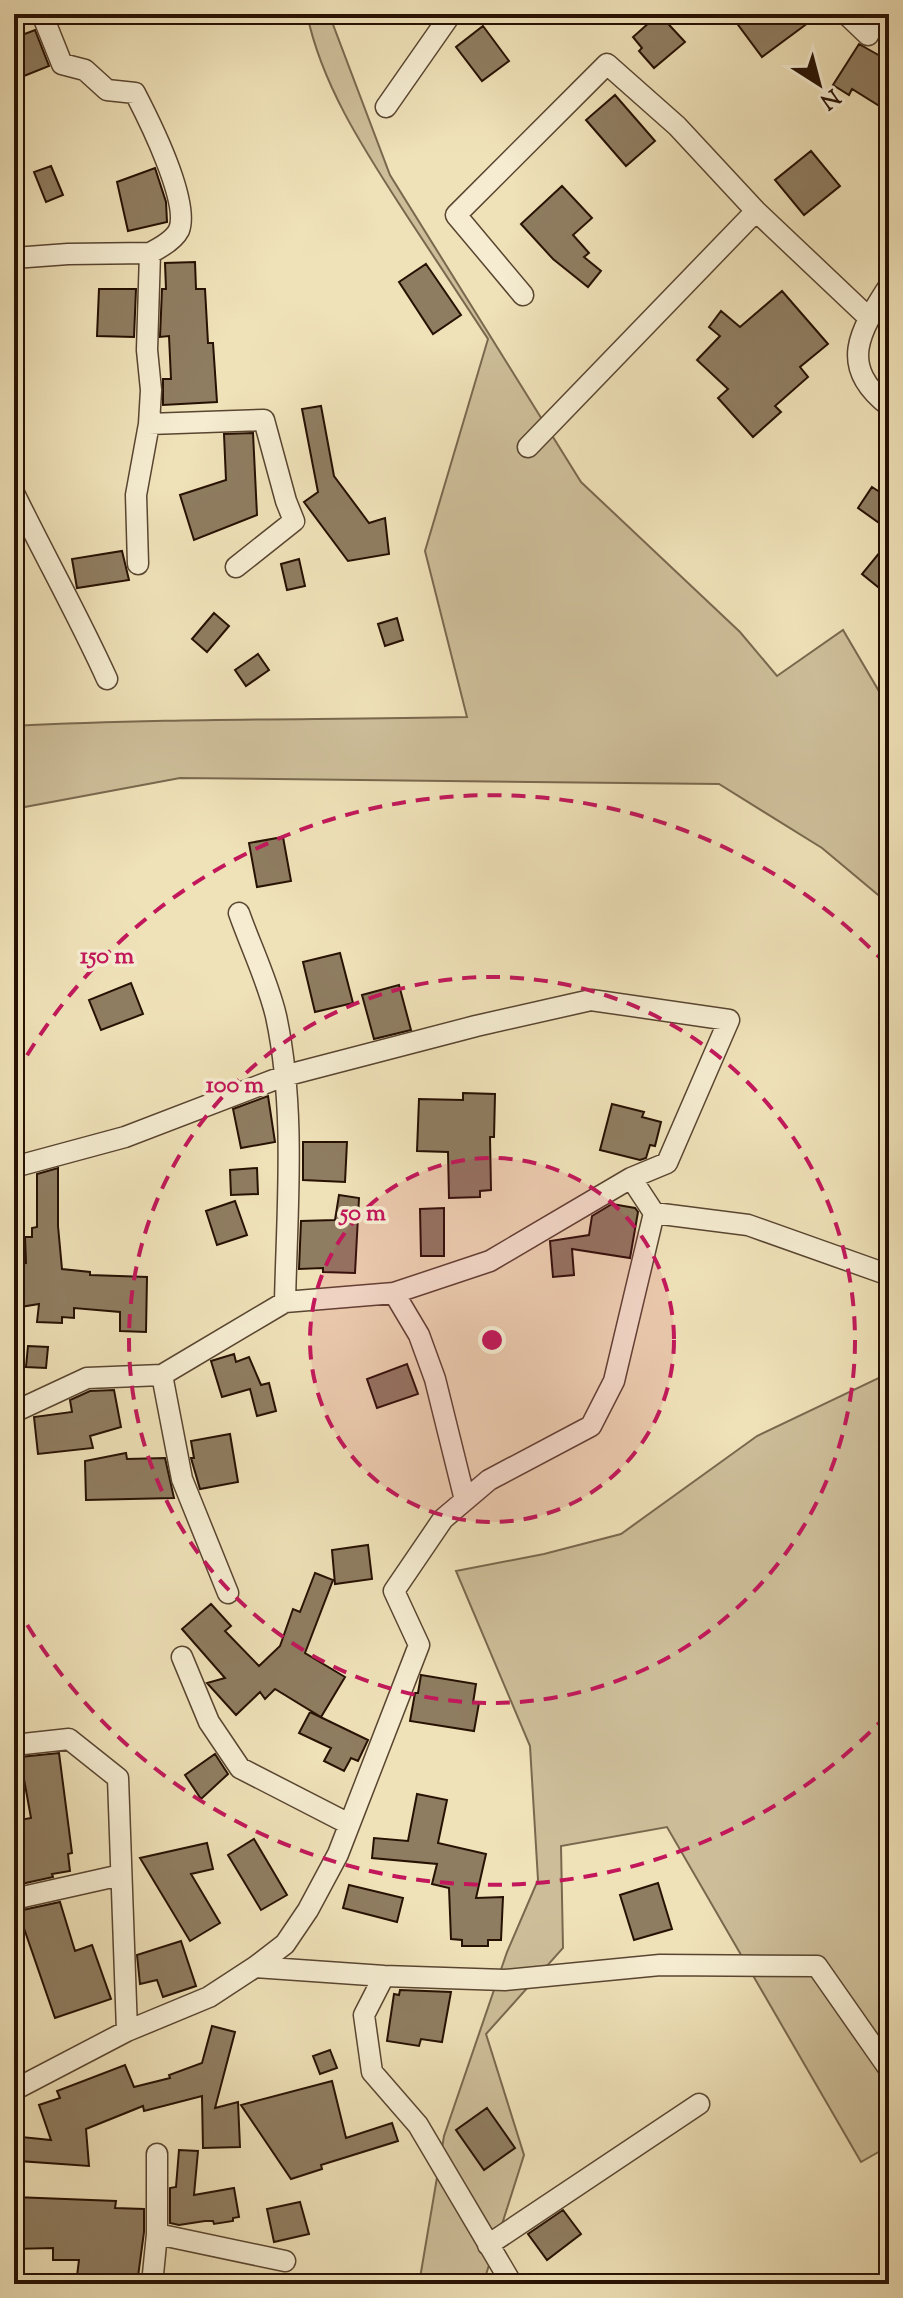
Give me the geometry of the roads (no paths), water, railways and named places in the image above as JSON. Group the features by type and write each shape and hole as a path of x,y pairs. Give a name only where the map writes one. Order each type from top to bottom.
{"street":[{"path":"14,258 150,253 177,233 181,221 162,147 135,93 107,90 85,70 59,61 42,14"},
{"path":"386,107 451,14"},
{"path":"846,14 868,35 880,14"},
{"path":"523,295 456,215 607,64 677,126 756,211 869,318"},
{"path":"528,447 756,211"},
{"path":"138,564 136,495 149,424 151,390 147,350 150,253"},
{"path":"889,286 869,318 859,348 858,365 872,393 889,406"},
{"path":"149,424 264,420 294,521 236,567"},
{"path":"14,493 74,607 107,679"},
{"path":"239,913 275,1015 284,1076 288,1148 285,1302"},
{"path":"14,1167 125,1137 284,1076 591,1000 729,1020 667,1163 631,1178 490,1261 394,1293 285,1302 162,1375 87,1378 14,1412"},
{"path":"14,2090 127,2031 209,1997 285,1944 308,1910 338,1854 419,1645 394,1591 443,1519 489,1480 591,1426 614,1381 654,1213 631,1178"},
{"path":"654,1213 748,1225 889,1275"},
{"path":"394,1293 419,1335 435,1379 465,1500"},
{"path":"162,1375 182,1479 228,1593"},
{"path":"182,1657 209,1722 240,1768 349,1824"},
{"path":"14,1745 69,1739 118,1778 127,2031"},
{"path":"14,1899 121,1875"},
{"path":"255,1967 505,1980 660,1965 817,1966 889,2069"},
{"path":"384,1976 364,2015 372,2072 418,2125 512,2284"},
{"path":"488,2245 699,2104"},
{"path":"152,2284 157,2234 157,2154"},
{"path":"157,2234 285,2261"}]}
